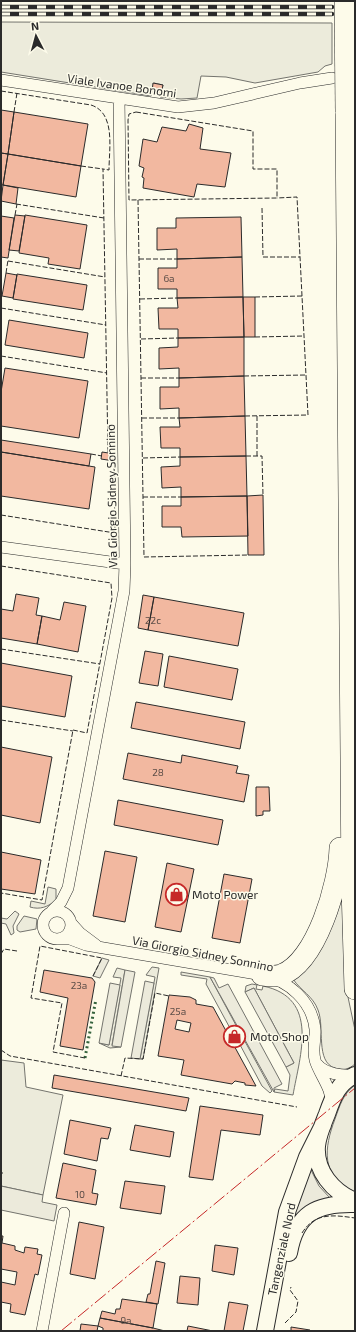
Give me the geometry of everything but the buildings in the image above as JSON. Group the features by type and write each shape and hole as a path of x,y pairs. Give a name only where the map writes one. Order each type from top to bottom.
{"highway":[{"path":"345,1 353,949 355,989"},
{"path":"262,975 274,976 282,974 297,962 312,942 329,906 339,866 340,792 351,715"}],"main road":[{"name":"Tangenziale Nord","path":"355,1075 338,1088 323,1125 317,1146 318,1158 322,1172 334,1188 355,1202"},
{"name":"Tangenziale Nord","path":"265,1331 287,1212 307,1157 323,1125"},
{"name":"Tangenziale Nord","path":"276,1331 291,1241 297,1225 305,1216 315,1210 331,1205 355,1202"}],"street":[{"name":"Viale Ivanoe Bonomi","path":"1,80 171,106 192,106 332,78"},
{"name":"Via Giorgio Sidney Sonnino","path":"52,911 61,902 68,888 122,603 125,564 119,98"},
{"path":"1,547 125,564"},
{"name":"Via Giorgio Sidney Sonnino","path":"68,888 71,921 88,940 96,945"},
{"path":"52,911 64,912 71,921 67,935 58,939 48,936 43,929 44,919 52,911"},
{"name":"Via Giorgio Sidney Sonnino","path":"58,939 70,939 83,944 96,945 262,975 288,986 299,995 307,1005 315,1029 314,1052 317,1064 330,1092 331,1103"},
{"path":"317,1064 322,1069 333,1073 347,1076 355,1075"},
{"path":"42,1331 64,1213"}],"shaded area":[{"path":"1,22 332,23 332,64 325,66 318,72 255,83 226,77 201,76 197,98 181,99 160,97 163,85 154,83 151,96 1,72"},
{"path":"48,887 56,889 56,900 44,907 30,907 31,901 45,904"},
{"path":"342,892 345,983 355,1030 355,1064 348,1068 338,1069 329,1064 325,1059 320,1017 316,1005 293,979"},
{"path":"15,911 19,914 13,926 14,933 11,935 6,924 1,923 1,918 7,919"},
{"path":"24,916 37,919 36,929 20,932 17,930 17,926"},
{"path":"102,958 109,960 100,978 93,976"},
{"path":"152,967 159,968 143,1059 140,1059 155,977 146,975"},
{"path":"117,968 125,970 112,1045 121,1047 110,1048 99,1043 109,1045 121,978 113,977"},
{"path":"125,970 135,972 121,1047 112,1046"},
{"path":"181,972 210,977 238,1029 235,1031 231,1030 206,984 207,979 181,975"},
{"path":"210,977 214,978 219,988 228,984 282,1084 274,1088 274,1092"},
{"path":"145,981 154,983 140,1059 131,1058"},
{"path":"110,983 120,985 109,1045 99,1043"},
{"path":"252,984 257,985 256,989 262,990 263,986 281,992 293,1002 299,1015 302,1030 302,1046 293,1095 274,1092 275,1089 288,1091 290,1075 286,1067 294,1063 254,988 245,992 246,986"},
{"path":"254,988 294,1063 286,1067 245,992"},
{"path":"242,1036 272,1091 270,1093 262,1086 238,1041"},
{"path":"1,1060 24,1063 26,1087 63,1095 43,1195 1,1186"},
{"path":"355,1085 355,1192 344,1186 330,1170 327,1151 331,1130 340,1104 351,1088"},
{"path":"310,1168 319,1186 330,1198 293,1221 293,1213"},
{"path":"1,1186 43,1195 42,1202 57,1205 54,1221 1,1210"}],"railway":[{"path":"1,7 332,7"},
{"path":"1,14 332,14"}],"hedge":[{"path":"85,1058 96,999"}],"fence":[{"path":"1,91 91,105 99,109 108,124 110,142 109,170 103,169 108,453"},
{"path":"14,112 17,93"},
{"path":"136,112 253,131 253,169 277,169 277,198 129,200 128,120 129,114 136,112"},
{"path":"81,166 103,169"},
{"path":"245,416 308,415 297,197 277,198"},
{"path":"138,200 144,557 248,555"},
{"path":"16,204 104,218"},
{"path":"15,215 17,204"},
{"path":"262,208 263,257 300,257"},
{"path":"139,259 177,259"},
{"path":"6,273 8,260"},
{"path":"8,261 105,277"},
{"path":"255,297 302,296"},
{"path":"140,299 177,298"},
{"path":"1,308 106,325"},
{"path":"255,337 304,336"},
{"path":"141,339 178,338"},
{"path":"1,356 107,373"},
{"path":"244,376 306,375"},
{"path":"141,378 179,378"},
{"path":"257,416 257,456"},
{"path":"142,418 179,418"},
{"path":"91,454 102,456"},
{"path":"246,456 262,456 263,495"},
{"path":"143,458 180,457"},
{"path":"1,515 115,533 114,461"},
{"path":"143,497 181,497"},
{"path":"1,566 111,583 112,598 87,733 73,730 42,900 1,893"},
{"path":"1,649 100,664"},
{"path":"1,720 73,731"},
{"path":"85,1058 53,1052 62,1003 31,998 40,946 102,958 92,978"},
{"path":"1,954 4,949 17,951"},
{"path":"121,1076 125,1058 143,1059 155,993 169,996"},
{"path":"1,1050 10,1056 297,1107"},
{"path":"302,1233 313,1221 326,1216 355,1218"},
{"path":"285,1323 296,1312 298,1301 290,1290 291,1287"}],"power":[{"path":"61,1331 355,1088"}],"place":[{"name":"Moto Power","path":"176,894"},
{"name":"Moto Shop","path":"235,1036"}]}
